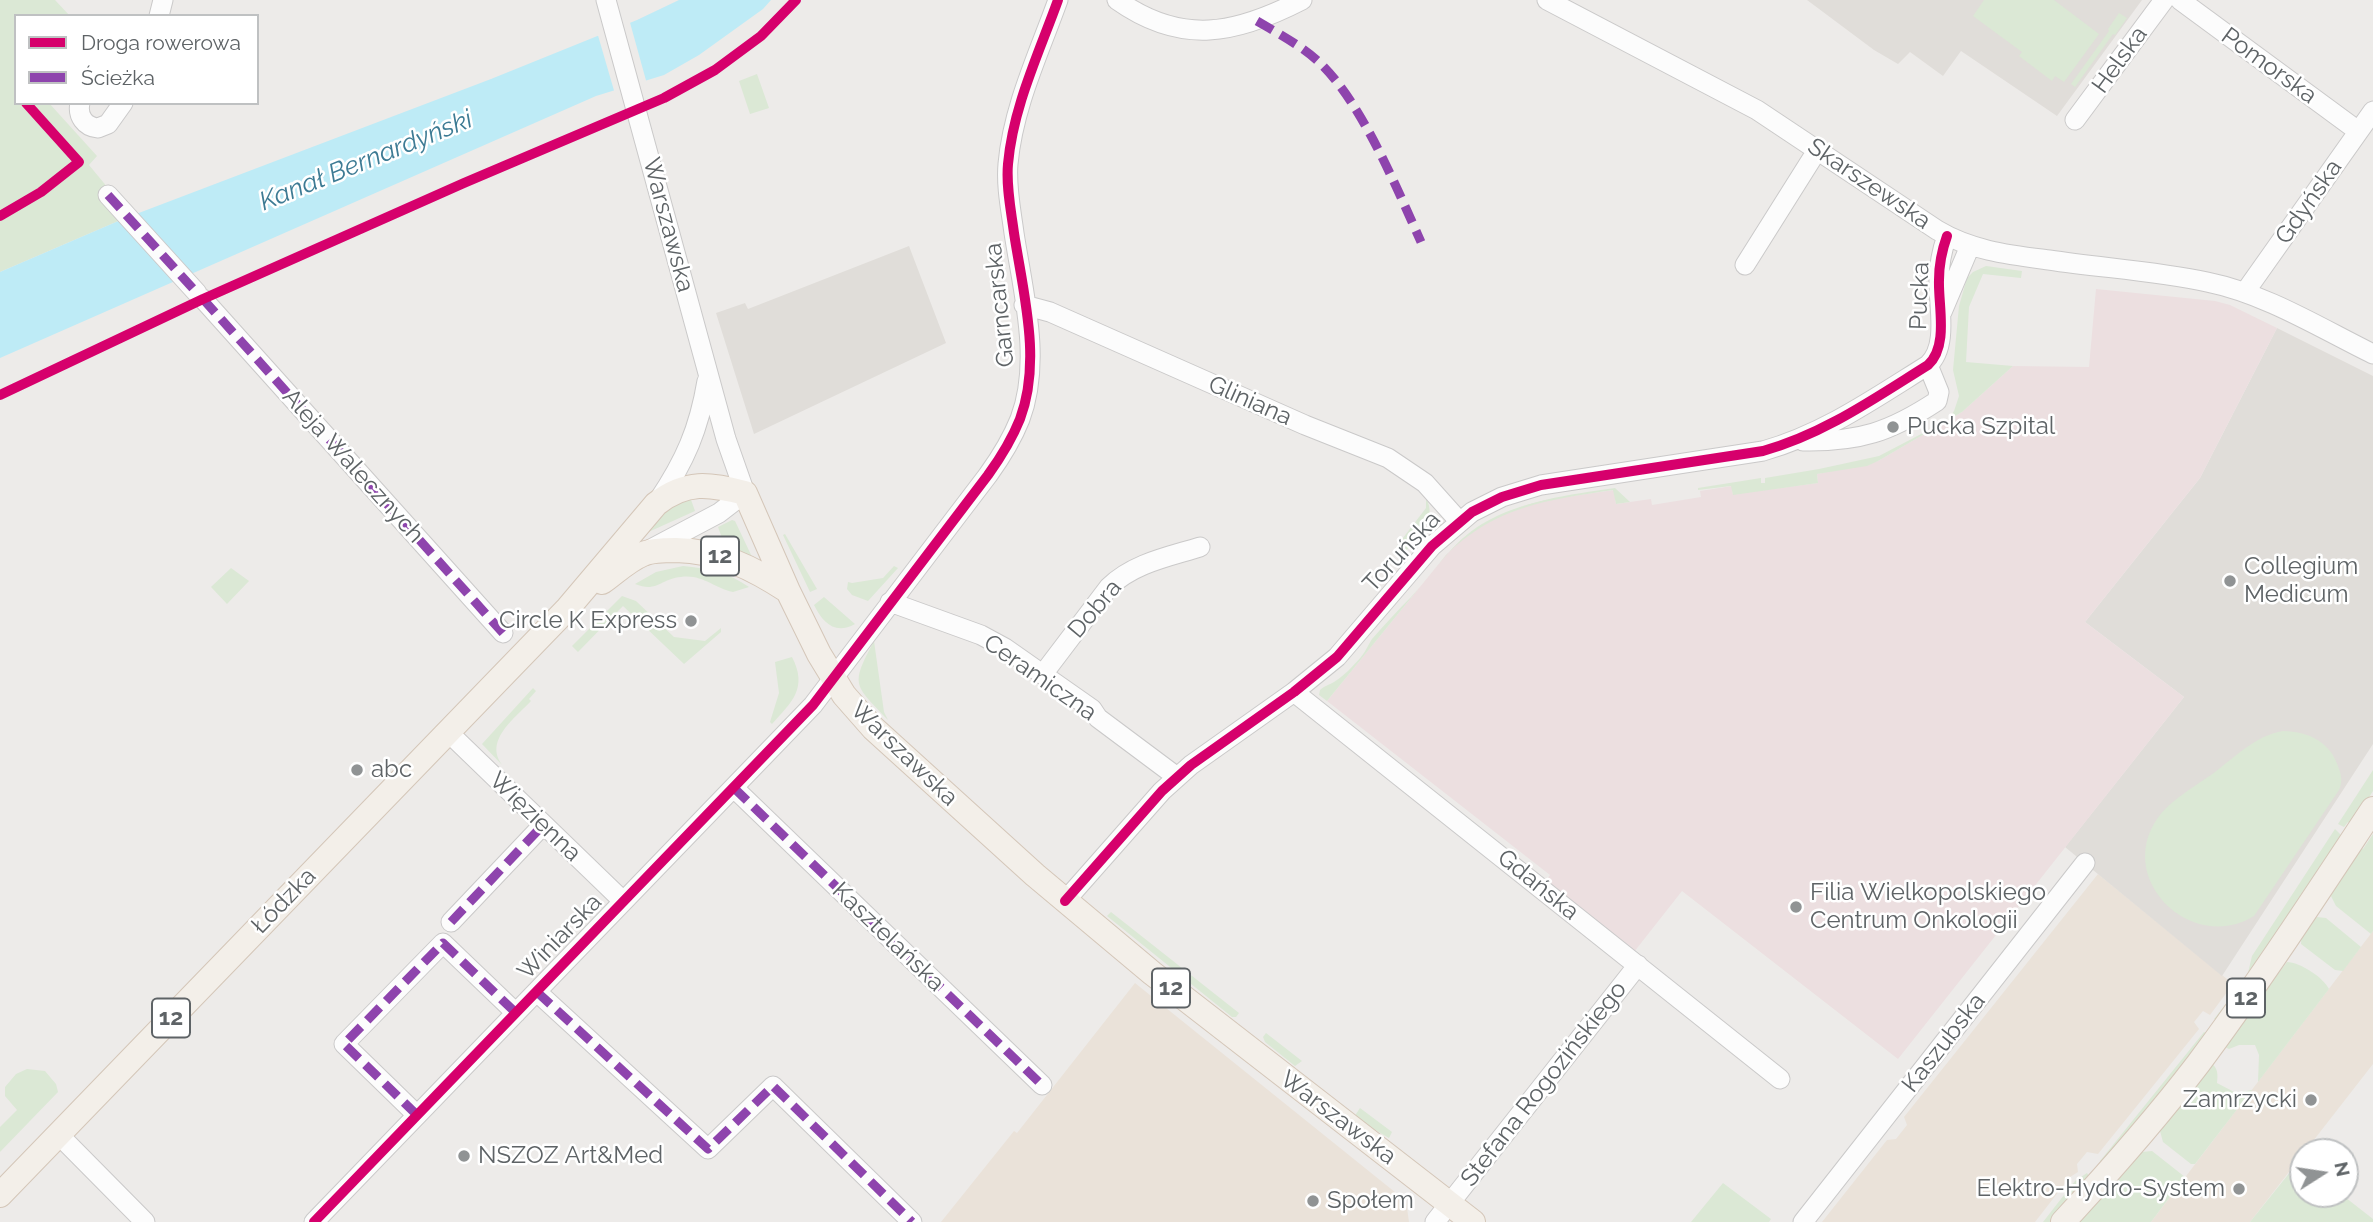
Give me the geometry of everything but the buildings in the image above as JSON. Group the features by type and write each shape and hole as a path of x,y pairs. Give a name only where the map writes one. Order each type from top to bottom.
{"main road":[{"name":"12","path":"656,504 676,491 697,485 745,493"},
{"name":"Warszawska","path":"745,493 788,591 833,678 855,710 881,737 1065,901 1238,1041 1442,1213 1473,1222"},
{"name":"Łódzka","path":"0,1195 568,608 656,504"},
{"name":"12","path":"644,553 686,550 716,555 753,569 788,591"},
{"name":"Łódzka","path":"568,608 644,553"},
{"name":"12","path":"2063,1222 2137,1139 2196,1066 2256,985 2373,809"}],"street":[{"name":"Warszawska","path":"606,0 726,439 745,493"},
{"name":"Garncarska","path":"833,678 1007,446 1021,416 1028,386 1030,356 1009,194 1008,166 1019,111 1058,0"},
{"path":"1117,0 1156,21 1189,29 1208,30 1242,26 1302,0"},
{"name":"Skarszewska","path":"1547,0 1726,92 1818,149 1947,236 1970,246 2008,254 2192,279 2245,292 2373,354"},
{"name":"Helska","path":"2075,120 2164,0"},
{"name":"Pomorska","path":"2180,0 2358,131"},
{"path":"80,105 83,121 98,128 108,124 122,105"},
{"name":"Gdyńska","path":"2245,292 2373,111"},
{"path":"1745,265 1818,149"},
{"name":"Aleja Walecznych","path":"108,195 503,633"},
{"name":"Pucka","path":"1865,404 1935,359 1941,316 1939,279 1947,236"},
{"name":"Pucka","path":"1941,316 1970,246"},
{"name":"Gliniana","path":"1024,305 1050,312 1305,425 1388,458 1425,483 1459,521"},
{"name":"Pucka","path":"1881,432 1937,401 1939,392 1928,365"},
{"path":"656,504 690,446 698,425 708,373"},
{"path":"1865,404 1869,421 1881,432"},
{"name":"Toruńska","path":"1065,901 1177,776 1294,692 1337,657 1432,546 1459,521 1495,500 1541,485 1763,451 1833,424 1865,404"},
{"name":"Toruńska","path":"1794,441 1832,442 1881,432"},
{"path":"644,553 719,513 745,493"},
{"name":"Dobra","path":"1043,674 1120,576 1138,566 1200,547"},
{"name":"Ceramiczna","path":"890,602 981,635 1005,648 1092,709 1098,718 1177,776"},
{"name":"Winiarska","path":"316,1222 813,705 833,678"},
{"name":"Gdańska","path":"1294,692 1780,1079"},
{"name":"Więzienna","path":"447,731 623,901"},
{"name":"Kasztelańska","path":"734,788 1042,1085"},
{"path":"451,922 543,825"},
{"name":"Kaszubska","path":"1803,1222 2085,863"},
{"path":"417,1115 344,1044 443,943 516,1013"},
{"name":"Stefana Rogozińskiego","path":"1442,1213 1638,965"},
{"path":"537,992 708,1149 773,1086 912,1222"},
{"path":"58,1134 145,1222"}],"shaded area":[{"path":"1807,0 2142,0 2057,116 1961,51 1943,76 1910,52 1898,64 1874,50"},
{"path":"909,246 946,343 754,434 716,313 745,303 748,309"},
{"path":"2096,289 2215,301 2230,305 2277,328 2200,478 2085,622 2184,697 1898,1059 1682,891 1634,952 1545,882 1550,875 1327,701 1446,555 1481,525 1523,506 1545,500 1614,490 1616,504 1651,499 1652,505 1701,497 1700,491 1732,486 1733,494 1818,483 1817,474 1878,461 1962,412 2013,366 2089,367"},
{"path":"2277,328 2373,376 2373,744 2222,976 2065,847 2184,697 2085,622 2200,478"},
{"path":"2098,874 2233,984 2210,1015 2203,1011 2194,1022 2199,1029 2098,1154 2087,1152 2077,1164 2078,1172 2070,1177 2035,1222 1822,1222 1887,1140 1896,1139 1907,1125 1904,1117"},
{"path":"2373,931 2373,1064 2315,1138 2289,1138 2289,1172 2250,1222 2151,1222"},
{"path":"1135,983 1406,1201 1409,1222 941,1222 1014,1131 1017,1133"}],"green space":[{"path":"0,0 55,0 68,14 14,14 14,105 51,105 97,156 89,165 113,194 123,219 0,272"},
{"path":"1984,0 2054,0 2099,34 2064,82 2055,76 2052,81 2019,56 2022,52 1973,16"},
{"path":"2119,13 2127,18 2075,87 2071,84"},
{"path":"757,74 769,108 750,114 739,81"},
{"path":"1986,266 2022,271 2021,278 1983,274 1969,307 1966,362 2013,366 1962,412 1878,461 1867,466 1817,474 1818,483 1733,495 1731,486 1698,490 1761,478 1761,483 1765,483 1765,478 1879,456 1948,420 1959,396 1953,370 1959,306 1967,278"},
{"path":"1615,488 1630,502 1616,504 1613,490 1544,502 1503,516 1484,526 1448,553 1482,524 1530,504"},
{"path":"689,494 695,511 644,534 661,511"},
{"path":"1426,498 1429,506 1428,521 1404,553 1396,547 1426,508"},
{"path":"735,521 753,559 726,549 718,527"},
{"path":"785,534 817,589 810,592 783,535"},
{"path":"683,566 718,572 749,587 733,592 702,579 688,577 674,578 649,587 635,584 656,572"},
{"path":"894,566 898,568 868,601 852,595 847,589 848,582 883,578"},
{"path":"231,568 249,581 227,604 211,587"},
{"path":"1420,587 1327,701 1319,695 1320,690 1338,680 1355,664 1372,639"},
{"path":"622,596 636,601 674,637 705,641 721,628 721,632 684,664 623,606 578,652 572,646"},
{"path":"824,597 855,624 836,628 826,622 814,605"},
{"path":"874,641 884,712 888,720 868,699 859,684 861,667"},
{"path":"792,657 798,677 796,694 772,724 770,722 779,693 775,662"},
{"path":"533,688 536,691 529,699 531,701 509,723 498,740 498,758 504,767 482,744"},
{"path":"2283,731 2310,736 2325,745 2340,772 2339,790 2254,916 2231,925 2207,926 2185,918 2167,905 2153,887 2146,866 2147,843 2157,819 2176,799 2247,747 2273,733"},
{"path":"2373,770 2373,791 2352,824 2348,822 2344,827 2338,824"},
{"path":"2335,829 2343,837 2219,1019 2214,1019 2247,977 2252,956"},
{"path":"2373,834 2371,934 2336,906 2331,896 2333,888 2359,847 2363,849"},
{"path":"1111,912 1239,1013 1236,1017 1232,1017 1107,916"},
{"path":"2317,917 2326,918 2361,947 2343,971 2335,970 2301,944 2305,928"},
{"path":"2287,962 2311,971 2329,989 2258,1082 2259,1055 2255,1045 2239,1045 2229,1049 2223,1046"},
{"path":"2204,1032 2206,1033 2187,1063 2101,1162 2100,1161"},
{"path":"1266,1033 1302,1061 1295,1066 1265,1042 1263,1037"},
{"path":"2211,1063 2217,1072 2217,1083 2236,1093 2252,1090 2195,1164 2191,1164 2163,1142 2160,1131"},
{"path":"27,1069 45,1071 56,1084 58,1092 0,1152 0,1127 17,1110 5,1096 5,1087 16,1074"},
{"path":"1360,1108 1392,1132 1389,1138 1356,1119"},
{"path":"2152,1151 2185,1177 2151,1222 2076,1222 2142,1152"},
{"path":"2087,1173 2090,1178 2050,1222 2043,1222 2075,1181"},
{"path":"2289,1173 2289,1208 2359,1208 2373,1219 2373,1222 2250,1222"},
{"path":"1723,1183 1771,1219 1769,1222 1691,1222"}],"water":[{"name":"Kanał Bernardyński","path":"679,0 771,0 763,9 699,55 664,75 596,96 0,358 0,272 123,219 491,79 637,20"}],"pier":[{"path":"629,19 647,84 615,94 597,32"}],"marked path":[{"path":"1257,21 1306,51 1320,63 1350,100 1390,173 1421,242"},
{"path":"108,195 197,293"},
{"path":"203,299 503,633"},
{"path":"734,788 1042,1085"},
{"path":"451,922 543,825"},
{"path":"417,1115 344,1044 443,943 516,1013"},
{"path":"537,992 708,1149 773,1086 912,1222"}],"cycle path":[{"path":"0,395 203,299 664,98 715,70 761,36 796,0"},
{"path":"314,1222 813,705 1002,455 1020,419 1030,374 1029,326 1009,198 1008,164 1021,101 1058,0"},
{"path":"0,216 41,192 79,162 28,105"},
{"path":"1065,901 1162,791 1191,765 1294,692 1337,657 1432,546 1472,512 1502,497 1541,485 1763,451 1785,444 1848,414 1928,365 1934,357 1940,336 1939,274 1947,236"}],"place":[{"name":"Pucka Szpital","path":"1893,427"},
{"name":"Collegium Medicum","path":"2230,581"},
{"name":"Circle K Express","path":"691,621"},
{"name":"abc","path":"357,770"},
{"name":"Filia Wielkopolskiego Centrum Onkologii","path":"1796,907"},
{"name":"Zamrzycki","path":"2311,1100"},
{"name":"NSZOZ Art&Med","path":"464,1156"},
{"name":"Elektro-Hydro-System","path":"2239,1189"},
{"name":"Społem","path":"1313,1201"}]}
